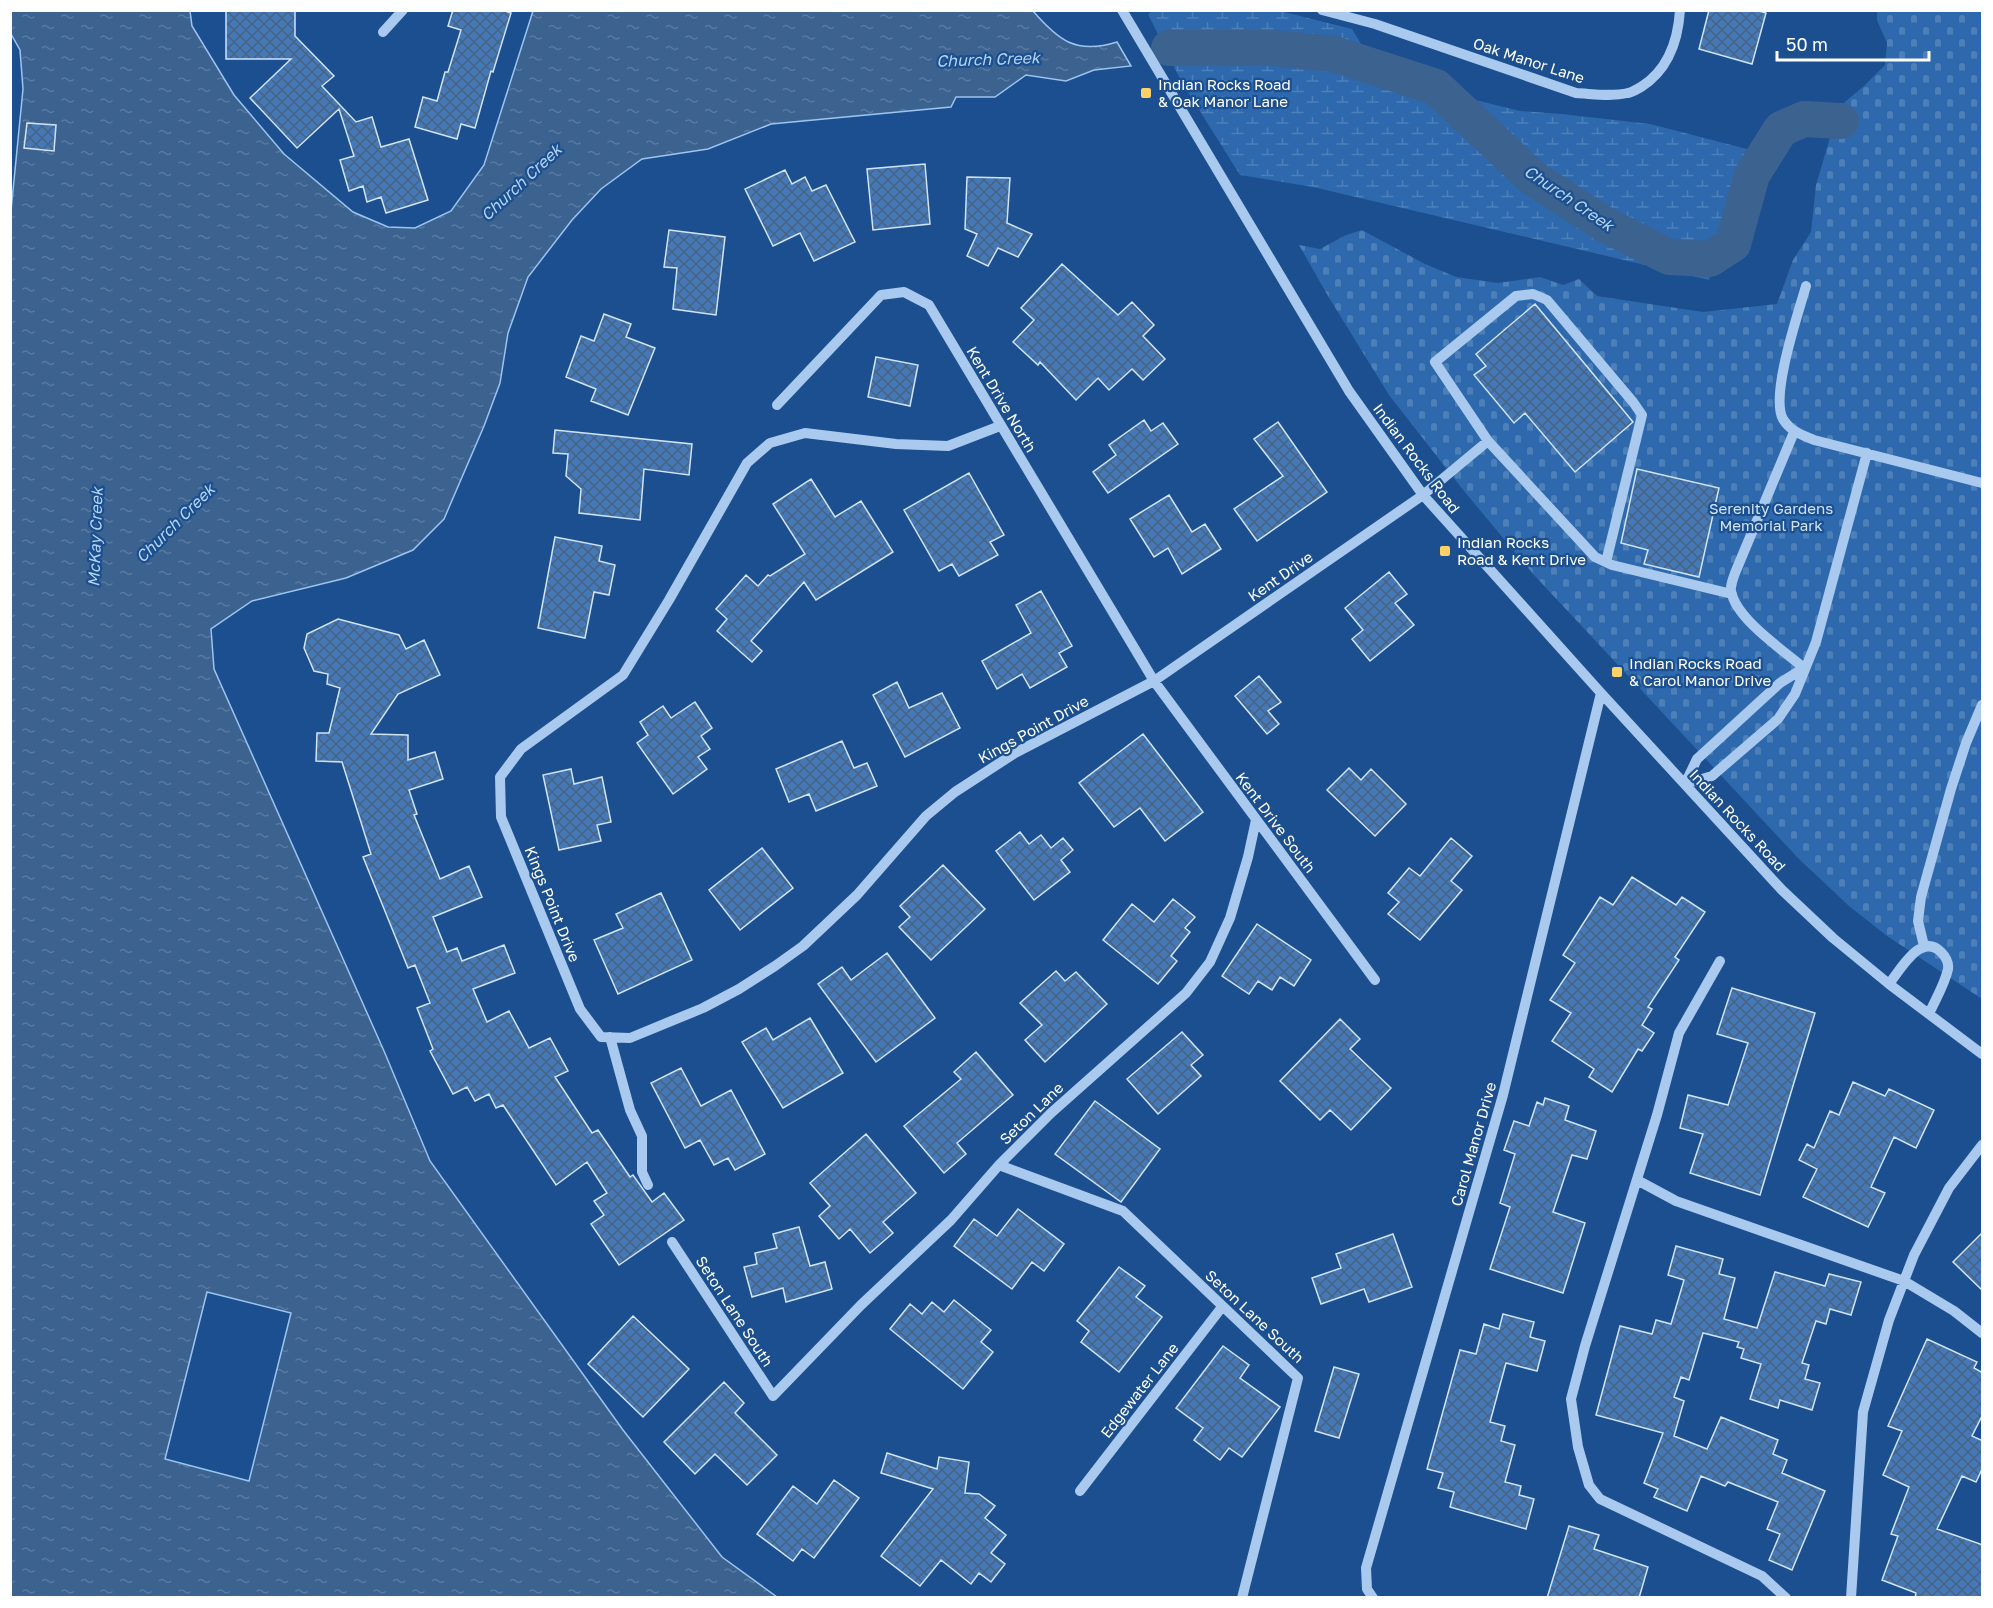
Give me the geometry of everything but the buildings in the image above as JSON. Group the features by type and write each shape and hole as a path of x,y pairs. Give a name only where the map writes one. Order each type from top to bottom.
{"street":[{"path":"383,32 403,10"},
{"name":"Indian Rocks Road","path":"1122,10 1349,391 1423,495 1782,890 1833,938 1889,984 1983,1054"},
{"name":"Oak Manor Lane","path":"1322,10 1375,24 1576,93 1607,95 1631,93 1654,79 1670,58 1679,25 1680,10"},
{"path":"1362,10 1375,24"},
{"path":"1806,286 1780,385 1779,403 1783,419 1794,432 1814,440 1983,483"},
{"name":"Kent Drive North","path":"777,405 880,295 904,292 929,305 1154,681"},
{"path":"1606,562 1642,415 1547,300 1533,294 1516,296 1435,362 1488,441 1594,557 1606,562 1732,594"},
{"name":"Kings Point Drive","path":"1000,426 948,446 896,444 805,433 770,443 747,463 669,600 623,675 521,749 500,777 501,817 580,1009 602,1037 630,1038 703,1008 775,966 803,946 856,895 926,816 955,792 1016,753 1154,681"},
{"path":"1794,432 1730,589 1734,603 1748,620 1804,668"},
{"name":"Kent Drive","path":"1154,681 1423,495 1488,441"},
{"path":"1685,784 1712,776 1778,718 1794,694 1816,642 1867,453"},
{"path":"1685,784 1697,759 1780,683 1804,668"},
{"name":"Kent Drive South","path":"1154,681 1375,980"},
{"name":"Carol Manor Drive","path":"1373,1598 1367,1590 1366,1568 1503,1095 1601,693"},
{"path":"1924,945 1918,921 1921,897 1951,789 1966,743 1983,705"},
{"name":"Seton Lane","path":"773,1396 861,1305 951,1220 999,1165 1051,1113 1186,993 1210,962 1230,918 1256,820"},
{"path":"1889,984 1911,956 1924,945 1932,945 1947,959 1948,969 1929,1014"},
{"path":"1720,961 1678,1033 1657,1115 1585,1346 1571,1399 1578,1447 1589,1485 1600,1499 1762,1576 1786,1598"},
{"path":"610,1037 630,1110 642,1136 642,1172 648,1185"},
{"path":"1851,1598 1863,1412 1889,1320 1914,1255 1949,1188 1983,1145"},
{"name":"Seton Lane South","path":"999,1165 1122,1211 1298,1378 1242,1598"},
{"path":"1637,1180 1676,1201 1904,1281 1954,1311 1983,1333"},
{"name":"Seton Lane South","path":"672,1242 773,1396"},
{"name":"Edgewater Lane","path":"1080,1491 1222,1307"}],"green space":[{"path":"1154,10 1280,11 1352,29 1372,62 1443,92 1520,111 1650,124 1747,149 1709,280 1313,187 1240,175 1181,81 1148,14"},
{"name":"Serenity Gardens Memorial Park","path":"1877,11 1982,11 1982,999 1887,936 1849,906 1799,859 1534,575 1464,491 1389,395 1299,245 1320,249 1346,235 1362,230 1423,263 1456,277 1498,283 1540,277 1563,285 1579,279 1597,296 1703,312 1777,304 1793,260 1811,232 1816,185 1839,107 1885,65 1887,43 1877,20"}],"water":[{"name":"McKay Creek","path":"11,11 190,11 192,26 234,95 284,154 353,212 388,227 415,228 451,211 484,165 533,11 1033,11 1060,37 1079,46 1103,46 1117,42 1131,66 1094,70 1066,81 1026,75 995,97 956,97 951,107 771,124 708,149 642,159 601,189 572,220 528,277 508,333 500,383 444,519 413,550 346,578 252,601 211,629 214,669 384,1051 430,1161 623,1430 722,1557 777,1597 11,1597 10,221 23,89 20,50 11,34","holes":["207,1292 291,1313 249,1481 165,1459"]}],"waterway":[{"name":"Church Creek","path":"1169,48 1273,48 1334,54 1436,87 1533,178 1604,224 1669,257 1710,259 1733,244 1752,175 1781,129 1804,119 1841,121"}],"place":[{"name":"Indian Rocks Road & Oak Manor Lane","path":"1146,93"},
{"name":"Indian Rocks Road & Kent Drive","path":"1445,551"},
{"name":"Indian Rocks Road & Carol Manor Drive","path":"1617,672"}]}
